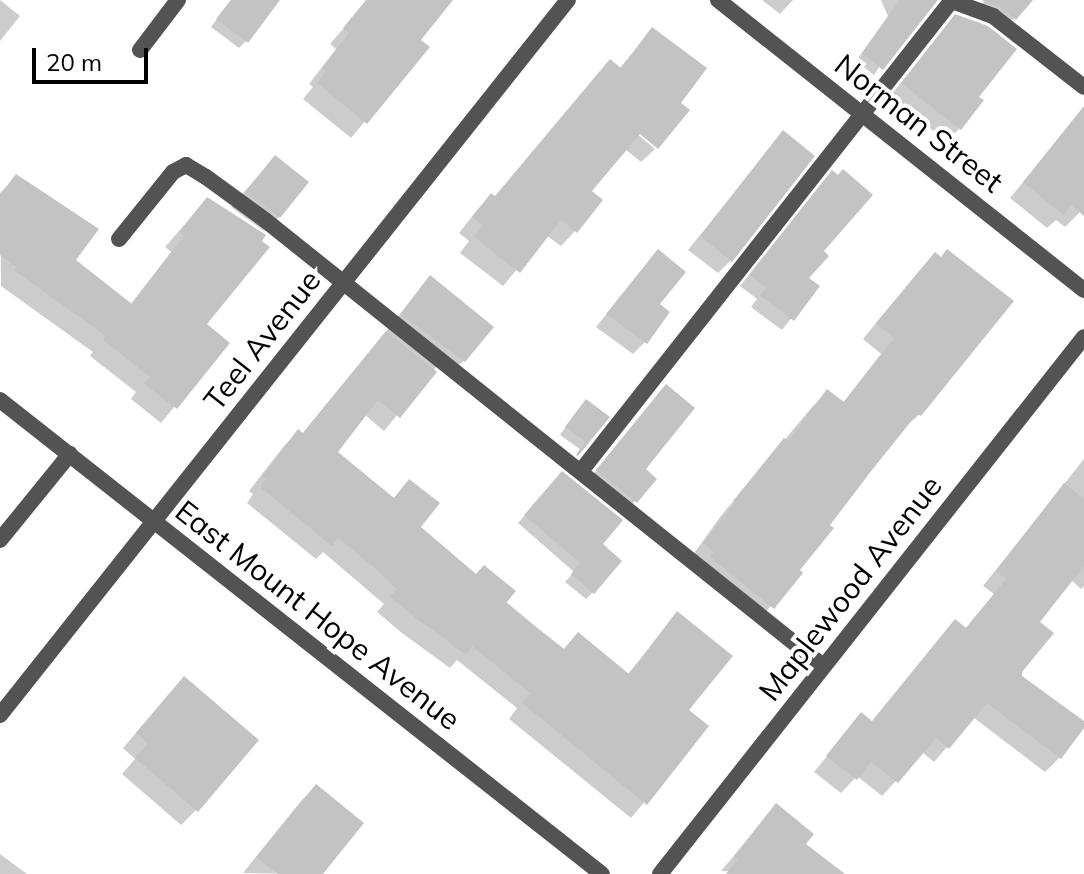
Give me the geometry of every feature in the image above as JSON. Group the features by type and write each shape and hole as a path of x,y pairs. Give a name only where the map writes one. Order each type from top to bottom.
{"street":[{"path":"140,50 178,0"},
{"name":"Teel Avenue","path":"0,715 568,0"},
{"name":"Norman Street","path":"718,0 1084,290"},
{"path":"581,471 952,0 993,16 1084,87"},
{"path":"119,239 173,172 186,165 265,220 823,666"},
{"name":"Maplewood Avenue","path":"660,874 1084,337"},
{"name":"East Mount Hope Avenue","path":"0,400 602,874"},
{"path":"0,540 70,454"}],"building":[{"path":"231,0 280,0 248,43 216,19"},
{"path":"366,0 453,0 421,40 430,47 367,124 317,83 326,71 322,68 349,33 343,28"},
{"path":"900,0 938,0 883,70 862,53"},
{"path":"981,0 1033,0 1016,20 999,7"},
{"path":"955,14 988,26 1017,49 979,97 984,100 961,130 901,83"},
{"path":"652,27 707,68 681,103 690,110 658,149 640,134 592,191 603,200 577,233 561,220 520,273 474,237 483,225 472,217 491,193 495,196 610,59 621,68"},
{"path":"1084,106 1084,216 1071,205 1063,215 1023,182"},
{"path":"783,130 815,156 732,262 700,236"},
{"path":"275,155 309,182 280,218 245,192"},
{"path":"843,169 873,195 824,251 829,256 809,278 820,286 794,321 760,296 766,288 749,275 832,170 838,175"},
{"path":"16,174 99,229 76,260 132,304 184,236 179,232 207,197 266,235 262,241 270,247 207,324 230,343 177,409 144,384 150,377 103,340 106,336 14,270 16,267 0,255 0,195"},
{"path":"658,249 686,272 660,304 670,312 647,344 606,314"},
{"path":"947,249 1014,301 921,416 917,414 872,470 830,525 834,528 800,570 803,573 774,609 710,557 714,552 703,543 735,503 733,501 784,438 788,441 827,389 844,402 894,338 876,323 935,252 941,257"},
{"path":"430,275 494,327 465,362 400,314"},
{"path":"386,331 437,372 400,418 378,400 338,452 394,498 409,479 440,503 421,527 476,574 484,565 516,591 506,603 564,649 578,632 629,674 677,611 733,656 689,710 709,726 647,805 522,703 530,693 472,646 466,655 416,618 390,597 397,589 376,569 338,538 332,546 260,487 266,479 262,476 298,429 303,433"},
{"path":"666,384 695,408 646,469 657,479 637,503 596,470"},
{"path":"586,399 610,417 578,456 576,454 586,442 565,427"},
{"path":"562,471 623,520 603,544 622,561 594,594 571,574 580,563 524,515"},
{"path":"1064,483 1084,499 1084,566 1040,622 1054,633 1022,672 1022,676 1084,721 1084,728 1061,759 987,703 949,749 936,738 898,783 871,762 857,780 826,756 861,712 872,721 955,619 966,628 1006,579 996,571"},
{"path":"184,676 259,740 198,812 135,758 148,743 136,733"},
{"path":"316,784 364,823 323,874 278,874 256,857"},
{"path":"776,803 814,834 806,844 845,874 726,874 738,859 734,856"}]}
